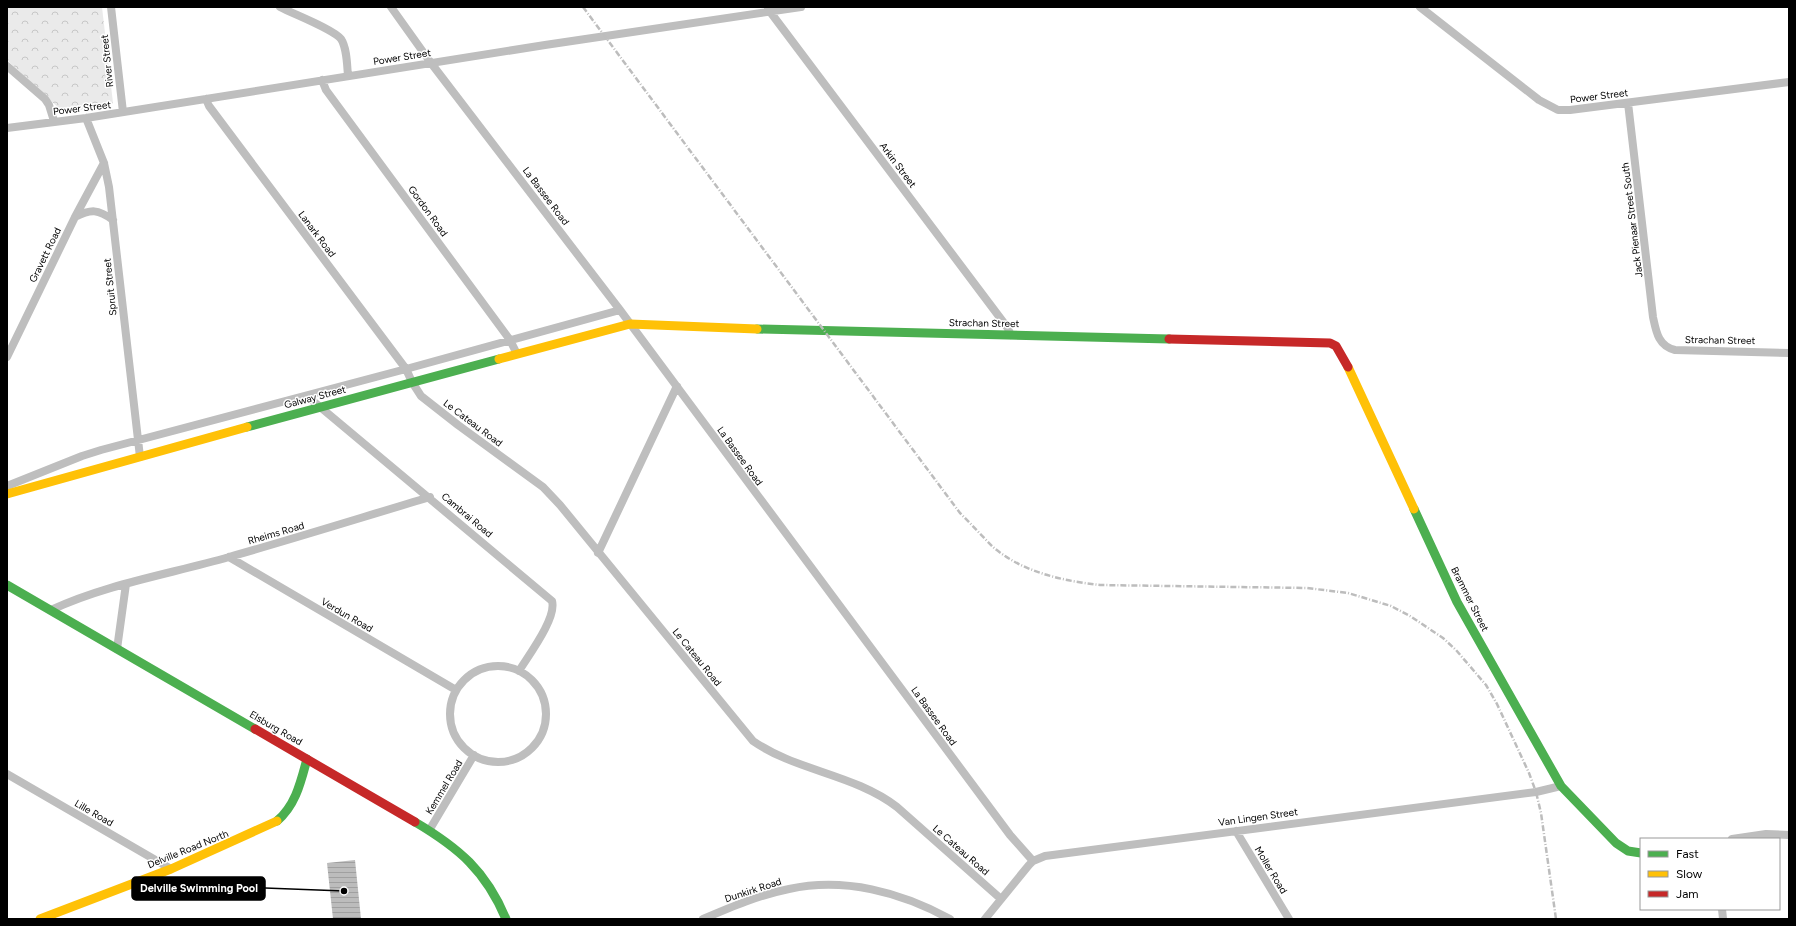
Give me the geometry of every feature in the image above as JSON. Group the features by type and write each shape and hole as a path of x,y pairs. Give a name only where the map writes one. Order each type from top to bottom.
{"street":[{"name":"River Street","path":"111,7 123,112"},
{"path":"280,7 341,39 344,46 348,76"},
{"name":"La Bassee Road","path":"391,7 431,63 677,386 955,762 1010,834 1033,861"},
{"name":"Power Street","path":"7,128 86,118 769,9 801,7"},
{"name":"Power Street","path":"1420,7 1539,100 1558,110 1628,103 1789,82"},
{"name":"Arkin Street","path":"769,9 1011,335"},
{"path":"7,66 45,99 49,105 54,121"},
{"name":"Gordon Road","path":"322,80 326,90 510,340 518,354"},
{"name":"Lanark Road","path":"206,99 209,106 406,369 412,382"},
{"name":"Jack Pienaar Street South","path":"1628,103 1656,334"},
{"name":"Spruit Street","path":"86,118 104,163 109,187 140,457"},
{"name":"Gravett Road","path":"7,357 75,217 104,163"},
{"path":"75,217 86,212 95,211 104,213 113,220"},
{"name":"Galway Street","path":"7,486 82,456 620,310"},
{"name":"Strachan Street","path":"630,324 1321,342 1330,343 1336,346"},
{"name":"Galway Street","path":"7,494 319,407 630,324"},
{"name":"Strachan Street","path":"1656,334 1667,347 1675,350 1789,353"},
{"name":"Brammer Street","path":"1336,346 1345,362 1457,602 1561,786 1616,843 1628,851 1640,853"},
{"name":"Le Cateau Road","path":"412,382 421,396 543,487 753,741 769,751 880,795 897,808 1001,899"},
{"path":"598,553 677,386"},
{"name":"Cambrai Road","path":"307,396 430,497 552,601 554,606 551,617 519,671"},
{"name":"Rheims Road","path":"51,610 72,600 229,557 430,497"},
{"name":"Verdun Road","path":"229,557 456,690"},
{"name":"Elsburg Road","path":"7,584 430,829 467,857 482,874 493,890 506,919"},
{"path":"117,649 126,584"},
{"path":"502,666 519,671 535,684 541,693 545,714 541,734 528,750 510,760 489,761 474,755 463,747 451,724 450,707 456,690 468,676 484,668 502,666"},
{"name":"Kemmel Road","path":"430,829 474,755"},
{"name":"Delville Road North","path":"40,919 171,869 266,828 287,814 294,800 307,759"},
{"name":"Lille Road","path":"7,774 171,869"},
{"name":"Van Lingen Street","path":"985,919 1033,861 1052,854 1536,792 1561,786"},
{"name":"Moller Road","path":"1236,831 1289,919"},
{"path":"1739,838 1766,834 1789,835"},
{"name":"Dunkirk Road","path":"703,919 772,893 806,886 834,885 872,889 903,897 950,919"}],"green space":[{"path":"7,7 102,7 113,103 64,113 7,60"}],"shaded area":[{"path":"355,860 361,919 333,919 327,863"}],"railway":[{"path":"583,7 960,513 993,547 1004,556 1044,574 1072,581 1100,585 1307,588 1348,593 1391,606 1410,616 1443,638 1456,650 1486,685 1497,704 1529,773 1536,792 1541,813 1556,919"}],"traffic: fast":[{"path":"757,329 1169,339"},
{"path":"247,427 499,359"},
{"path":"1414,509 1457,602 1561,786 1616,843 1628,851 1640,853"},
{"path":"7,585 255,729"},
{"path":"277,821 289,808 297,792 307,759"},
{"path":"415,822 445,841 470,862 490,887 506,919"}],"traffic: slow":[{"path":"499,359 630,324 757,329"},
{"path":"1348,367 1414,509"},
{"path":"7,494 247,427"},
{"path":"40,919 171,869 277,821"}],"traffic: jam":[{"path":"1169,339 1330,343 1336,346 1348,367"},
{"path":"255,729 415,822"}],"place":[{"name":"Delville Swimming Pool","path":"344,891"}]}
